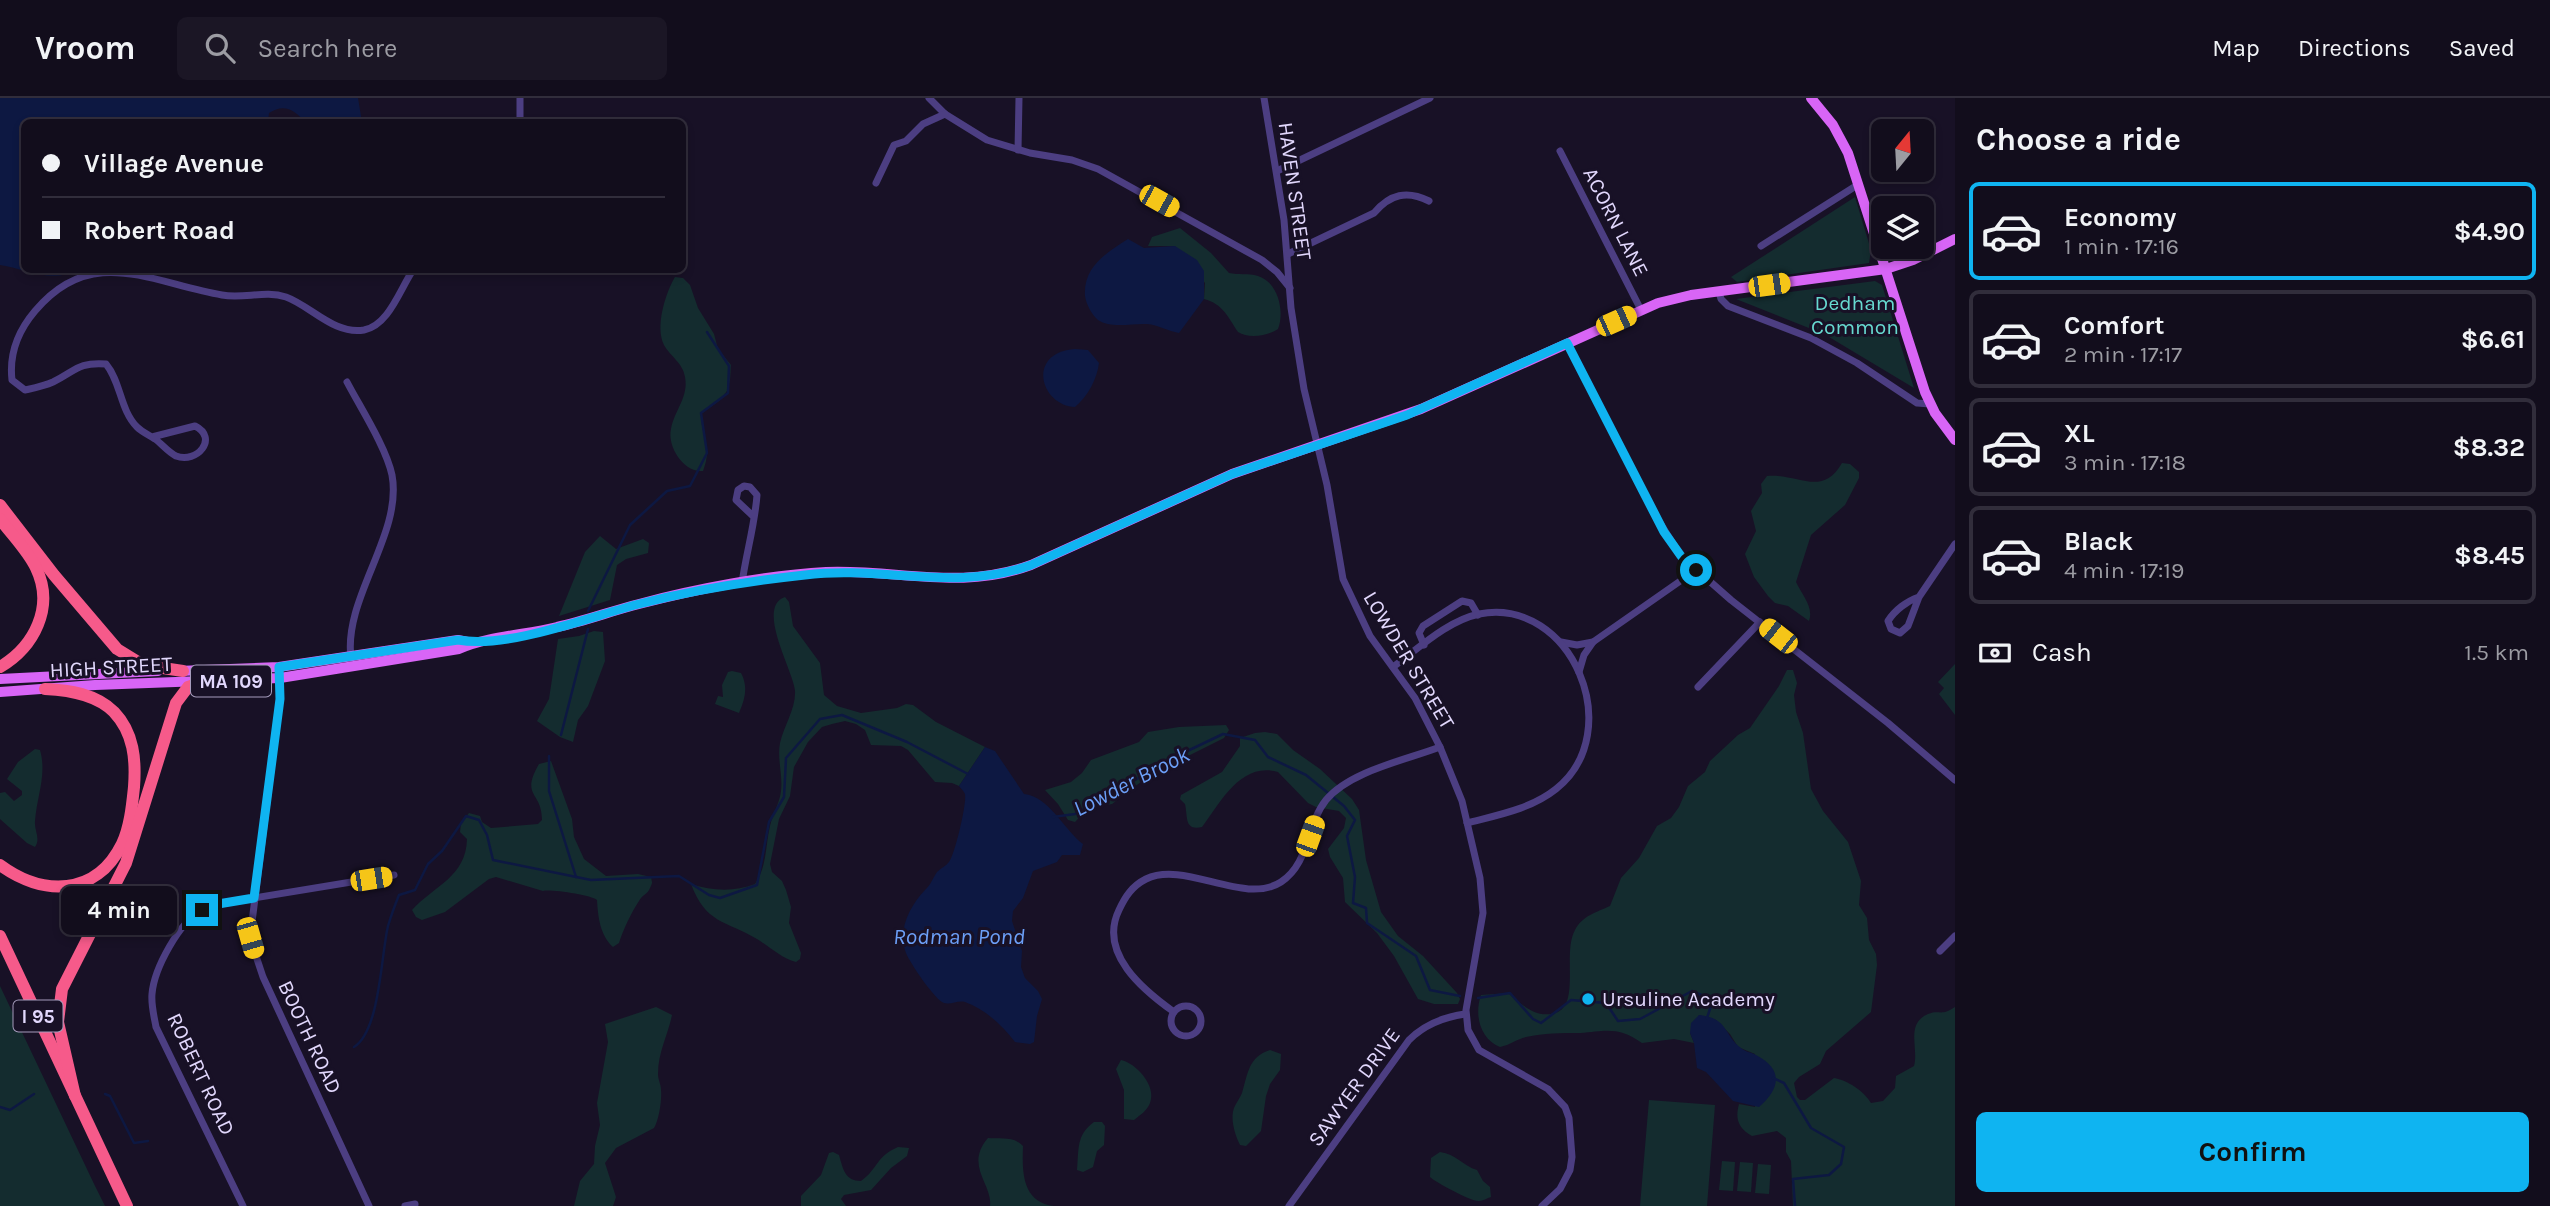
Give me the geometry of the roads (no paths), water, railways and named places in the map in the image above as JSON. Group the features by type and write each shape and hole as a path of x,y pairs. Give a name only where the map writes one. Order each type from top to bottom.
{"highway":[{"path":"0,505 54,575 117,649 143,665 183,671"},
{"path":"0,519 35,566 43,595 43,606 36,630 22,650 0,667"},
{"path":"75,1096 58,1022 62,989 126,863 176,703 188,687 203,682"},
{"path":"0,864 35,884 55,887 75,885 97,875 107,866 121,845 128,825 134,790 134,763 131,743 123,724 96,699 45,689"},
{"name":"I 95","path":"0,936 127,1206"}],"main road":[{"path":"1811,98 1837,131 1858,184 1930,404 1955,440"},
{"name":"MA 109","path":"1720,292 1886,269 1913,260 1955,239"},
{"name":"HIGH STREET","path":"0,692 203,682 280,672 458,640 473,643 554,628 659,599 827,572 950,579 1001,575 1031,565 1232,474 1421,409 1641,310 1677,298 1720,292"},
{"name":"HIGH STREET","path":"0,678 183,671 280,672"}],"street":[{"path":"520,98 520,119"},
{"path":"929,98 945,114 987,140 1018,150 1072,160 1116,177 1262,260 1277,272 1290,289"},
{"path":"1018,150 1019,98"},
{"name":"HAVEN STREET","path":"1264,98 1289,254 1290,289 1304,389 1317,444"},
{"path":"1277,171 1430,98"},
{"path":"876,183 894,145 906,141 923,124 945,114"},
{"name":"ACORN LANE","path":"1560,151 1641,310"},
{"path":"1761,246 1858,184"},
{"path":"1289,254 1374,213 1383,202 1401,194 1416,195 1429,201"},
{"path":"97,273 74,279 50,293 31,315 19,335 10,364 12,380 25,390 54,381 77,366 106,364 113,373 129,415 138,428 173,455 184,458 197,455 205,447 206,438 202,430 195,426 152,437"},
{"path":"131,273 225,296 272,294 288,298 348,330 363,330 376,325 388,313 411,273"},
{"path":"1720,292 1723,301 1730,307 1811,338 1857,363 1917,402 1930,404"},
{"path":"1567,343 1664,532 1681,556 1955,780"},
{"path":"347,382 388,464 393,490 389,515 351,629 351,661"},
{"name":"LOWDER STREET","path":"1317,444 1343,579 1370,636 1415,698 1440,747 1458,790 1467,822 1480,878 1483,913 1474,951 1465,1014"},
{"path":"741,584 754,517"},
{"path":"1919,597 1892,615 1888,621 1891,629 1900,633 1906,629 1919,597 1955,544"},
{"path":"1579,673 1584,654 1593,642 1696,570"},
{"path":"1424,645 1419,633 1423,626 1462,601 1471,603 1478,615"},
{"path":"1393,667 1456,623 1478,615 1498,612 1523,617 1546,628 1560,642 1579,673 1587,696 1590,719 1585,748 1574,771 1555,791 1530,805 1467,822"},
{"path":"1698,687 1760,622"},
{"path":"1560,642 1577,645 1593,642"},
{"name":"BOOTH ROAD","path":"280,672 280,699 250,938 259,965 369,1206"},
{"path":"1174,1012 1144,988 1116,954 1115,918 1130,890 1147,878 1163,875 1249,888 1269,888 1281,882 1298,865 1330,797 1352,779 1440,747"},
{"name":"ROBERT ROAD","path":"243,1206 156,1027 152,991 172,942 189,920 202,910 218,904 394,875"},
{"path":"1940,951 1955,936"},
{"path":"1187,1006 1197,1010 1201,1019 1199,1029 1191,1035 1177,1033 1172,1026 1174,1012 1187,1006"},
{"path":"1465,1014 1470,1035 1479,1050 1548,1089 1567,1110 1571,1126 1570,1170 1560,1189 1542,1206"},
{"name":"SAWYER DRIVE","path":"1289,1206 1409,1040 1437,1020 1465,1014"},
{"path":"405,1206 415,1204"}],"water":[{"path":"0,98 358,98 362,119 302,119 289,109 280,108 269,113 268,119 21,119 21,270 0,265"},
{"path":"1128,239 1144,248 1175,246 1197,260 1204,271 1204,299 1179,333 1147,324 1103,323 1090,309 1085,296 1085,286 1092,269 1104,256"},
{"path":"35,273 70,273 58,276"},
{"path":"1075,349 1088,350 1099,363 1091,387 1075,407 1054,398 1047,389 1044,369 1049,360 1059,353"},
{"name":"Rodman Pond","path":"985,747 995,751 1024,794 1033,796 1049,807 1083,844 1080,855 1062,855 1057,862 1033,871 1023,898 1013,911 1012,921 1022,951 1021,967 1025,978 1042,999 1034,1042 1030,1044 1015,1042 993,1019 972,1005 962,1002 944,1003 940,1000 917,972 904,944 904,927 910,911 951,857 965,799 965,793 959,786"},
{"path":"1699,1015 1716,1020 1741,1048 1771,1066 1775,1073 1775,1086 1759,1107 1733,1101 1706,1072 1697,1068 1690,1033 1691,1023"}],"waterway":[{"path":"588,611 630,525 667,491 690,486 707,453 701,413 728,393 729,366 707,332"},
{"path":"561,735 588,629"},
{"name":"Lowder Brook","path":"354,1047 363,1038 374,1009 388,926 399,895 415,890 428,864 442,851 466,816 479,820 487,835 493,860 591,880 679,876 709,895 720,898 757,885 769,822 784,797 786,758 820,719 842,715 907,742 968,774"},
{"name":"Lowder Brook","path":"1053,817 1075,814 1179,755 1223,734 1255,740 1268,757 1306,775 1344,806 1355,820 1347,836 1355,877 1353,903 1366,908 1367,923 1416,956 1430,990 1460,996"},
{"path":"549,756 549,791 576,877"},
{"name":"Lowder Brook","path":"1478,998 1510,993 1533,1019 1541,1023 1571,1000 1606,1003 1618,1021 1640,1019 1692,991 1713,1000 1707,1018"},
{"name":"Lowder Brook","path":"1773,1078 1784,1083 1811,1128 1844,1147 1841,1164 1829,1175 1793,1179 1795,1206"},
{"name":"Lowder Brook","path":"0,1107 10,1110 34,1094"},
{"name":"Lowder Brook","path":"105,1094 110,1096 134,1143 148,1141"}],"place":[{"name":"Ursuline Academy","path":"1588,999"}],"park label":[{"name":"Dedham Common","path":"1855,315"}]}
